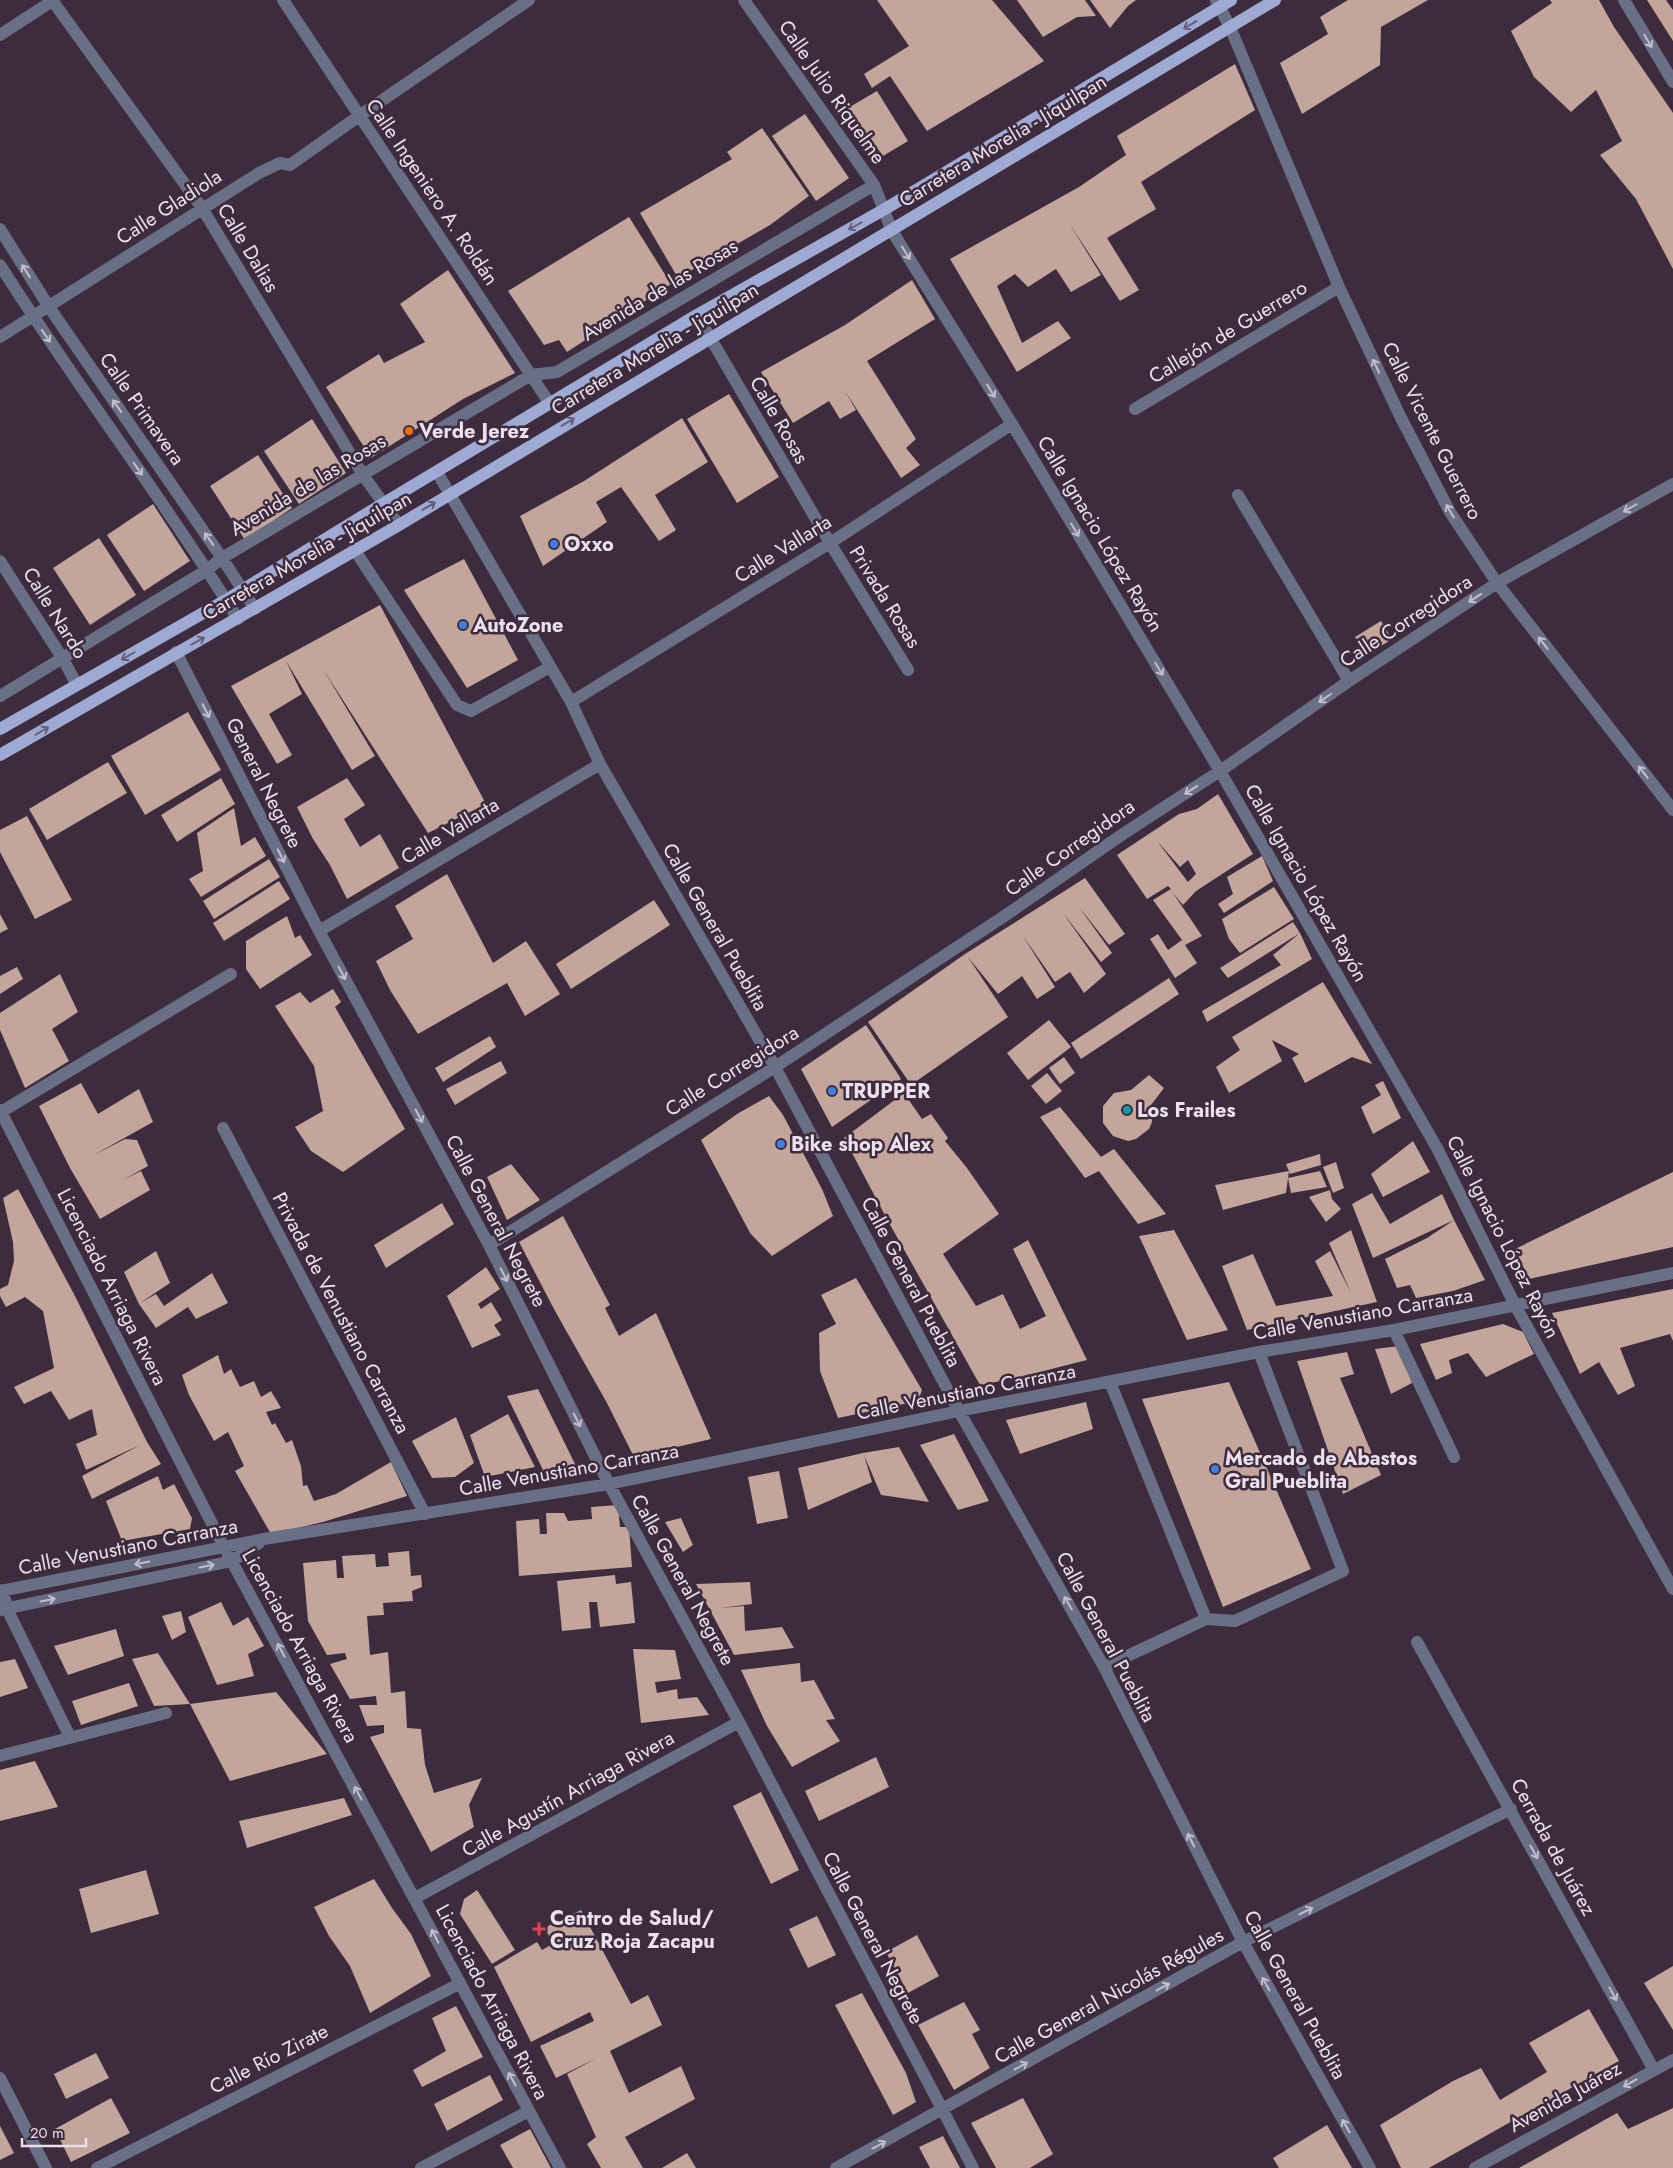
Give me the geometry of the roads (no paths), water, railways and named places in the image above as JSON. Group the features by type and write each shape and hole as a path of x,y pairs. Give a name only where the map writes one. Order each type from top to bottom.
{"main road":[{"name":"Carretera Morelia - Jiquilpan","path":"0,755 176,652 238,619 354,549 399,525 1275,0"},
{"name":"Carretera Morelia - Jiquilpan","path":"0,729 243,590 697,315 885,209 1223,2"}],"street":[{"path":"0,35 53,0"},
{"name":"Calle Dalias","path":"53,0 202,208 363,475 399,525"},
{"name":"Calle Ingeniero A. Roldán","path":"283,0 550,404"},
{"name":"Calle Gladiola","path":"0,337 259,173 280,163 290,165 529,0"},
{"name":"Calle Julio Riquelme","path":"744,0 874,185 885,209"},
{"path":"1624,0 1673,82"},
{"name":"Calle Vicente Guerrero","path":"1223,2 1230,27 1339,287 1400,416 1450,512 1497,583 1673,810"},
{"name":"Avenida de las Rosas","path":"0,696 207,570 222,558 531,375 557,372 874,185"},
{"name":"Calle Ignacio López Rayón","path":"885,209 892,230 1012,424 1220,771 1437,1148 1515,1305 1673,1588"},
{"name":"Calle Primavera","path":"0,229 49,307 255,609"},
{"name":"Calle Primavera","path":"0,265 32,316 207,570 238,619"},
{"name":"Callejón de Guerrero","path":"1135,409 1339,287"},
{"name":"Calle Rosas","path":"697,315 830,543"},
{"name":"Calle Vallarta","path":"571,702 830,543 1012,424"},
{"name":"Calle General Pueblita","path":"437,472 571,702 600,764 775,1067 959,1411 1104,1667 1243,1942 1370,2168"},
{"name":"Calle Corregidora","path":"489,1245 775,1067 1006,915 1122,834 1220,771 1348,681 1497,583 1673,484"},
{"path":"1238,494 1348,681"},
{"name":"Privada Rosas","path":"830,543 908,670"},
{"path":"354,549 457,705 471,710 550,666"},
{"name":"Calle Nardo","path":"0,561 63,658 77,685"},
{"name":"General Negrete","path":"176,652 319,931"},
{"name":"Calle Vallarta","path":"319,931 600,764"},
{"name":"Calle General Negrete","path":"319,931 489,1245 609,1484 739,1722 973,2168"},
{"path":"0,1111 231,974"},
{"name":"Licenciado Arriaga Rivera","path":"0,1111 224,1547 560,2168"},
{"name":"Privada de Venustiano Carranza","path":"223,1128 425,1514"},
{"name":"Calle Venustiano Carranza","path":"1,1590 264,1539 609,1484 959,1411 1259,1352 1394,1330 1673,1273"},
{"path":"1394,1330 1454,1458"},
{"path":"1104,1667 1206,1620 1235,1620 1343,1571 1259,1352"},
{"path":"1110,1382 1206,1620"},
{"name":"Calle Venustiano Carranza","path":"4,1610 232,1561 264,1539"},
{"path":"1,1590 4,1610 70,1736"},
{"name":"Cerrada de Juárez","path":"1417,1642 1654,2070"},
{"path":"0,1756 70,1736 166,1713"},
{"name":"Calle Agustín Arriaga Rivera","path":"415,1898 739,1722"},
{"name":"Calle General Nicolás Régules","path":"836,2168 1243,1942 1511,1809"},
{"name":"Calle Río Zirate","path":"97,2168 459,1984"},
{"name":"Avenida Juárez","path":"1475,2168 1672,2062"},
{"path":"0,2078 46,2168"},
{"path":"421,2168 530,2111"}],"place":[{"name":"Verde Jerez","path":"409,431"},
{"name":"Oxxo","path":"554,544"},
{"name":"AutoZone","path":"463,625"},
{"name":"TRUPPER","path":"832,1091"},
{"name":"Los Frailes","path":"1127,1110"},
{"name":"Bike shop Alex","path":"781,1144"},
{"name":"Mercado de Abastos Gral Pueblita","path":"1215,1469"},
{"name":"Centro de Salud/ Cruz Roja Zacapu","path":"539,1929"}]}
